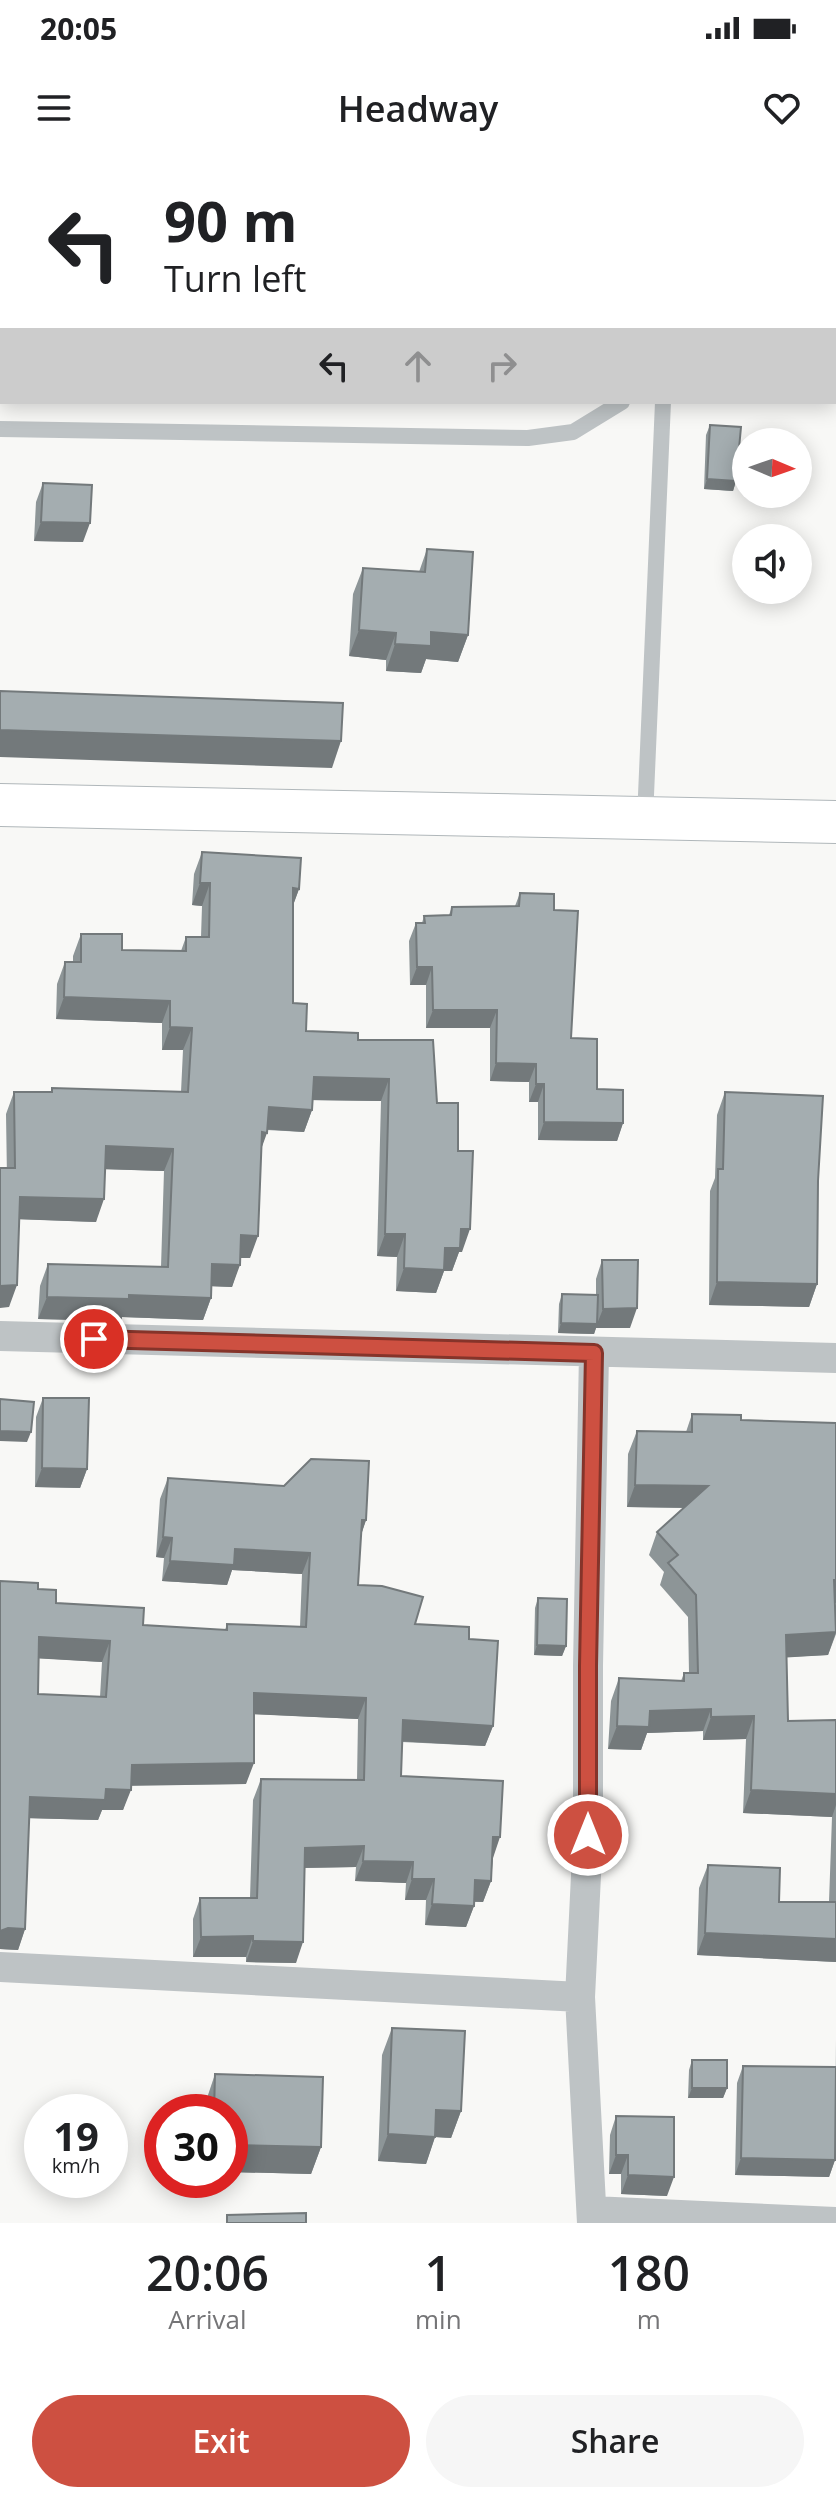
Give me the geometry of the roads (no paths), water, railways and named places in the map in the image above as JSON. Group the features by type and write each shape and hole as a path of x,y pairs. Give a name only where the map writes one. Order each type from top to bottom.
{"street":[{"path":"0,805 836,822"},
{"path":"0,1336 836,1358"},
{"path":"594,1353 588,1835 580,1997 592,2217 836,2222"},
{"path":"0,1967 580,1997"}],"lane":[{"path":"0,429 528,438 573,432 619,404"},
{"path":"645,819 663,404"}]}
